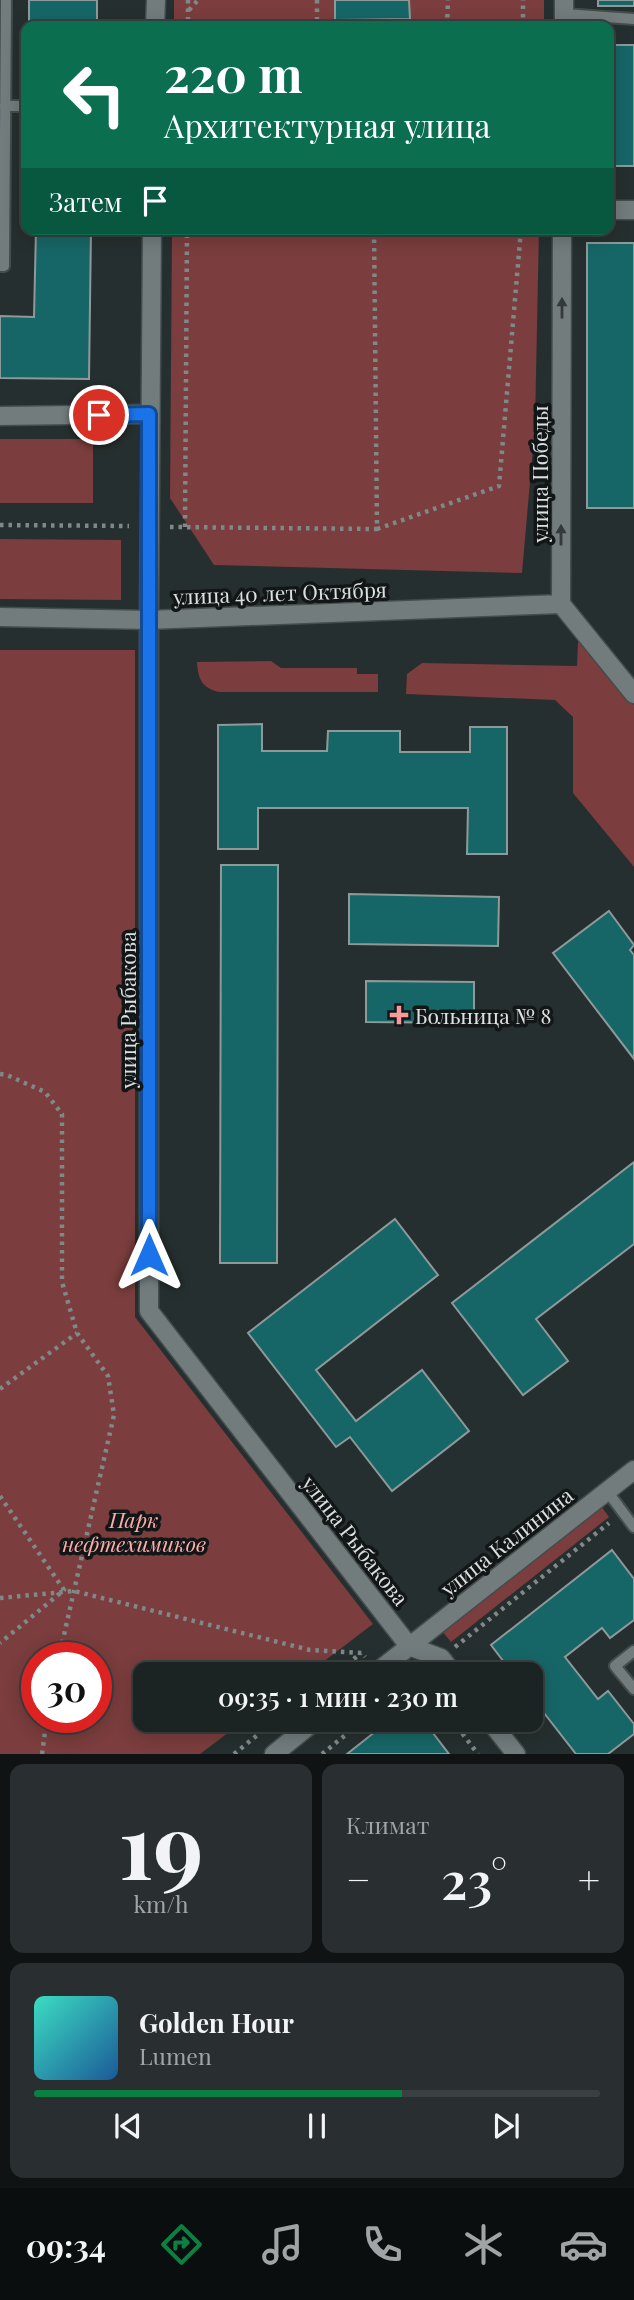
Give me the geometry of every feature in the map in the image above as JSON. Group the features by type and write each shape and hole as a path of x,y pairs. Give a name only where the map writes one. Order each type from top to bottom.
{"street":[{"path":"155,21 156,0"},
{"path":"614,210 634,210"},
{"name":"улица Рыбакова","path":"152,235 149,414 149,1311 409,1646"},
{"name":"улица Победы","path":"561,604 562,235"},
{"path":"0,416 149,414"},
{"path":"561,604 634,694"},
{"name":"улица 40 лет Октября","path":"0,617 149,620 561,604"},
{"name":"улица Калинина","path":"390,1662 634,1470"},
{"path":"409,1646 441,1658 444,1662"},
{"path":"274,1754 301,1732"},
{"path":"499,1732 516,1754"}],"lane":[{"path":"0,266 4,266 6,0"},
{"path":"564,13 634,19"},
{"path":"5,106 21,106"},
{"path":"607,1491 634,1527"},
{"path":"634,1651 615,1666 634,1689"}],"path":[{"path":"188,0 188,21"},
{"path":"188,11 198,0"},
{"path":"317,0 317,21"},
{"path":"447,21 448,0"},
{"path":"523,0 523,21"},
{"path":"185,527 187,235"},
{"path":"374,235 377,528"},
{"path":"0,526 377,528 499,486 520,235"},
{"path":"0,1074 7,1074 45,1092 62,1114 62,1282 77,1333 108,1376 114,1415 62,1642"},
{"path":"0,1389 77,1333"},
{"path":"0,1496 64,1590"},
{"path":"455,1647 623,1512"},
{"path":"0,1643 64,1590"},
{"path":"0,1598 74,1591 310,1650 362,1653"},
{"path":"362,1653 368,1662"},
{"path":"351,1662 362,1653"},
{"path":"234,1754 261,1732"},
{"path":"322,1754 349,1732"},
{"path":"461,1732 478,1754"},
{"path":"42,1754 45,1733"}],"green space":[{"path":"174,0 544,0 544,21 174,21"},
{"path":"172,235 539,235 535,425 522,573 214,565 170,498"},
{"path":"0,439 93,439 93,503 0,503"},
{"path":"0,539 121,540 121,600 0,599"},
{"path":"578,641 634,705 634,867 573,793 573,717 555,700 406,694 407,674 422,663 577,666"},
{"name":"Парк нефтехимиков","path":"0,650 135,650 135,1317 373,1624 323,1662 133,1662 133,1732 229,1732 200,1754 0,1754"},
{"path":"271,661 281,668 357,668 357,674 378,674 378,692 219,692 202,682 197,662"},
{"path":"601,1506 609,1517 451,1642 442,1631"}],"building":[{"path":"29,0 97,0 97,21 29,21"},
{"path":"335,0 409,0 410,19 335,20"},
{"path":"598,0 634,0 634,6 598,6"},
{"path":"614,45 634,45 634,166 614,166"},
{"path":"36,235 91,235 89,379 0,378 0,316 34,317"},
{"path":"587,243 634,243 634,508 587,508"},
{"path":"262,724 262,751 327,751 328,731 400,731 400,752 470,752 470,727 507,727 507,854 467,854 468,808 258,808 258,849 218,849 218,725"},
{"path":"221,865 278,865 277,1263 220,1263"},
{"path":"349,894 499,897 498,946 349,944"},
{"path":"609,911 634,945 630,950 634,955 634,1059 553,953"},
{"path":"366,981 474,982 474,1023 366,1022"},
{"path":"634,1162 634,1244 536,1319 568,1361 523,1395 452,1303"},
{"path":"395,1219 438,1275 316,1370 356,1421 422,1370 469,1431 392,1491 350,1437 336,1447 248,1333"},
{"path":"612,1550 634,1579 634,1620 610,1638 602,1628 565,1657 598,1699 608,1691 634,1724 634,1734 608,1754 576,1754 543,1712 543,1662 504,1662 491,1645"},
{"path":"375,1732 432,1732 449,1754 347,1754"}],"place":[{"name":"Больница № 8","path":"399,1015"}],"route":[{"path":"99,415 149,414 149,1255"}]}
